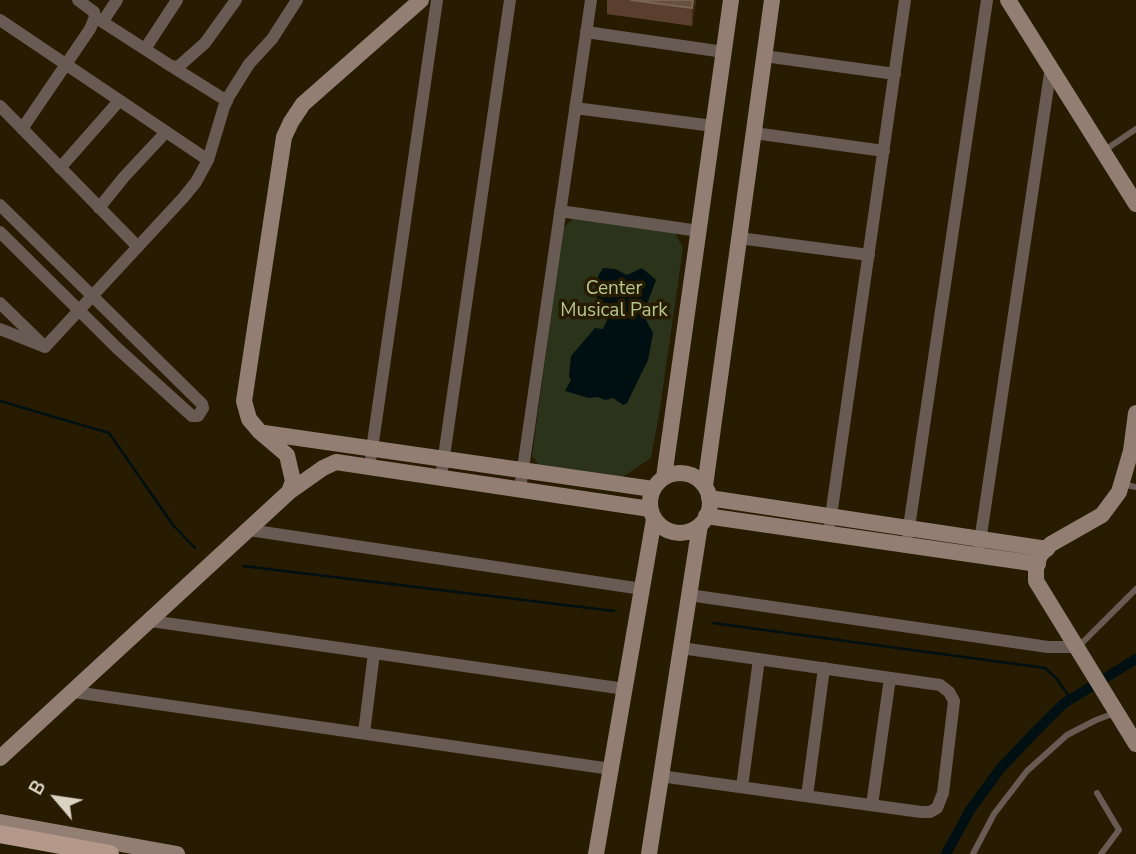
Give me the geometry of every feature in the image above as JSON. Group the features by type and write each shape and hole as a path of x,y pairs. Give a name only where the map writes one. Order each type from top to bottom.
{"main road":[{"path":"0,834 110,854"}],"street":[{"path":"78,0 99,19 227,101"},
{"path":"22,129 90,29 117,0"},
{"path":"145,49 177,0"},
{"path":"171,66 178,67 186,62 205,43 236,0"},
{"path":"44,346 196,182 208,160 227,101 249,64 272,38 297,0"},
{"path":"289,492 293,481 287,455 249,419 244,401 284,137 303,104 421,0"},
{"path":"371,458 437,0"},
{"path":"441,477 510,0"},
{"path":"520,489 591,0"},
{"path":"596,854 642,589 653,489 664,477 731,0"},
{"path":"649,854 690,595 703,521 709,511 707,492 772,0"},
{"path":"828,534 905,0"},
{"path":"906,545 987,0"},
{"path":"1008,0 1136,204"},
{"path":"0,20 208,160"},
{"path":"586,32 724,52"},
{"path":"764,56 895,74"},
{"path":"978,555 1051,67"},
{"path":"61,168 119,101"},
{"path":"0,106 138,247"},
{"path":"575,108 713,127"},
{"path":"99,208 166,132"},
{"path":"754,133 884,151"},
{"path":"0,205 202,404 203,408 198,416 194,418 183,409 0,232"},
{"path":"560,211 699,231"},
{"path":"739,238 869,255"},
{"path":"0,303 44,346"},
{"path":"0,329 44,346"},
{"path":"1134,737 1039,589 1036,580 1041,555 1047,548 1102,515 1129,485 1136,413"},
{"path":"260,432 441,477 652,514 669,531 678,533 688,532 703,521 828,534 1038,564"},
{"path":"0,758 152,621 289,492 329,464 371,458 443,460 653,489"},
{"path":"664,477 684,473 694,476 707,492 831,516 1047,548"},
{"path":"250,530 642,589"},
{"path":"690,595 1081,652"},
{"path":"152,621 625,689"},
{"path":"660,776 930,812 937,808 943,793 954,701 949,692 940,685 681,648"},
{"path":"364,733 374,653"},
{"path":"742,787 758,659"},
{"path":"807,796 824,668"},
{"path":"872,805 890,678"},
{"path":"74,692 611,769"},
{"path":"0,822 177,854"}],"lane":[{"path":"1103,151 1136,129"},
{"path":"1081,652 1136,589"},
{"path":"973,854 994,814 1027,771 1067,735 1096,719 1113,705"},
{"path":"1097,793 1119,830 1101,854"}],"green space":[{"name":"Center Musical Park","path":"575,217 674,231 683,248 651,458 621,478 539,465 532,456 563,228"}],"shaded area":[{"path":"603,268 615,269 627,275 642,268 656,280 645,309 645,318 653,333 648,360 627,403 623,405 613,398 589,398 565,391 571,380 571,356 595,328 603,329 609,316 595,294 597,278"}],"building":[{"path":"631,0 693,0 692,8"}],"waterway":[{"path":"0,401 109,433 173,525 195,548"},
{"path":"243,566 614,611"},
{"path":"713,623 1045,668 1071,699"},
{"path":"946,854 970,810 1000,769 1034,733 1063,704 1136,659"}]}
